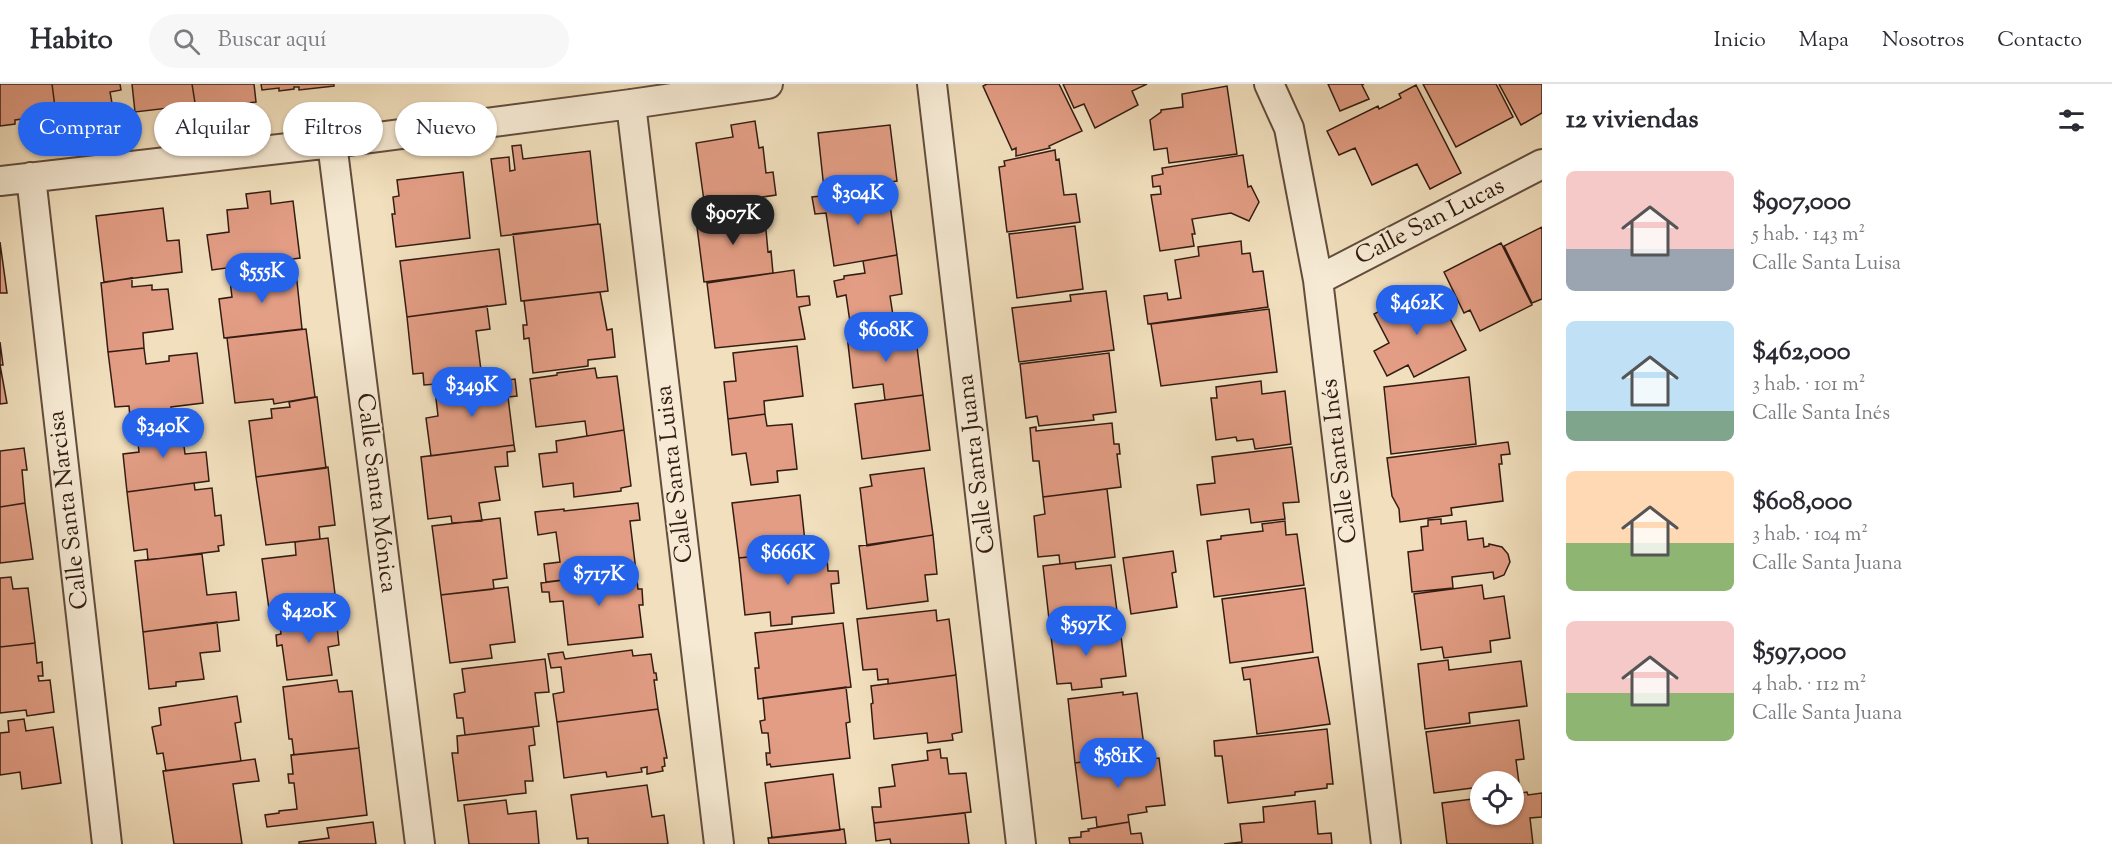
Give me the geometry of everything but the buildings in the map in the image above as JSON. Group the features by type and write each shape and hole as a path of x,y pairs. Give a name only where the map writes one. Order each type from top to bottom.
{"street":[{"path":"383,136 768,84"},
{"name":"Calle Santa Juana","path":"932,84 1021,844"},
{"name":"Calle Santa Inés","path":"1269,84 1289,128 1318,280 1386,844"},
{"name":"Calle Santa Luisa","path":"631,104 719,844"},
{"path":"0,181 283,149"},
{"name":"Calle Santa Mónica","path":"334,156 420,844"},
{"name":"Calle San Lucas","path":"1318,280 1542,164"},
{"name":"Calle Santa Narcisa","path":"31,177 107,844"}]}
